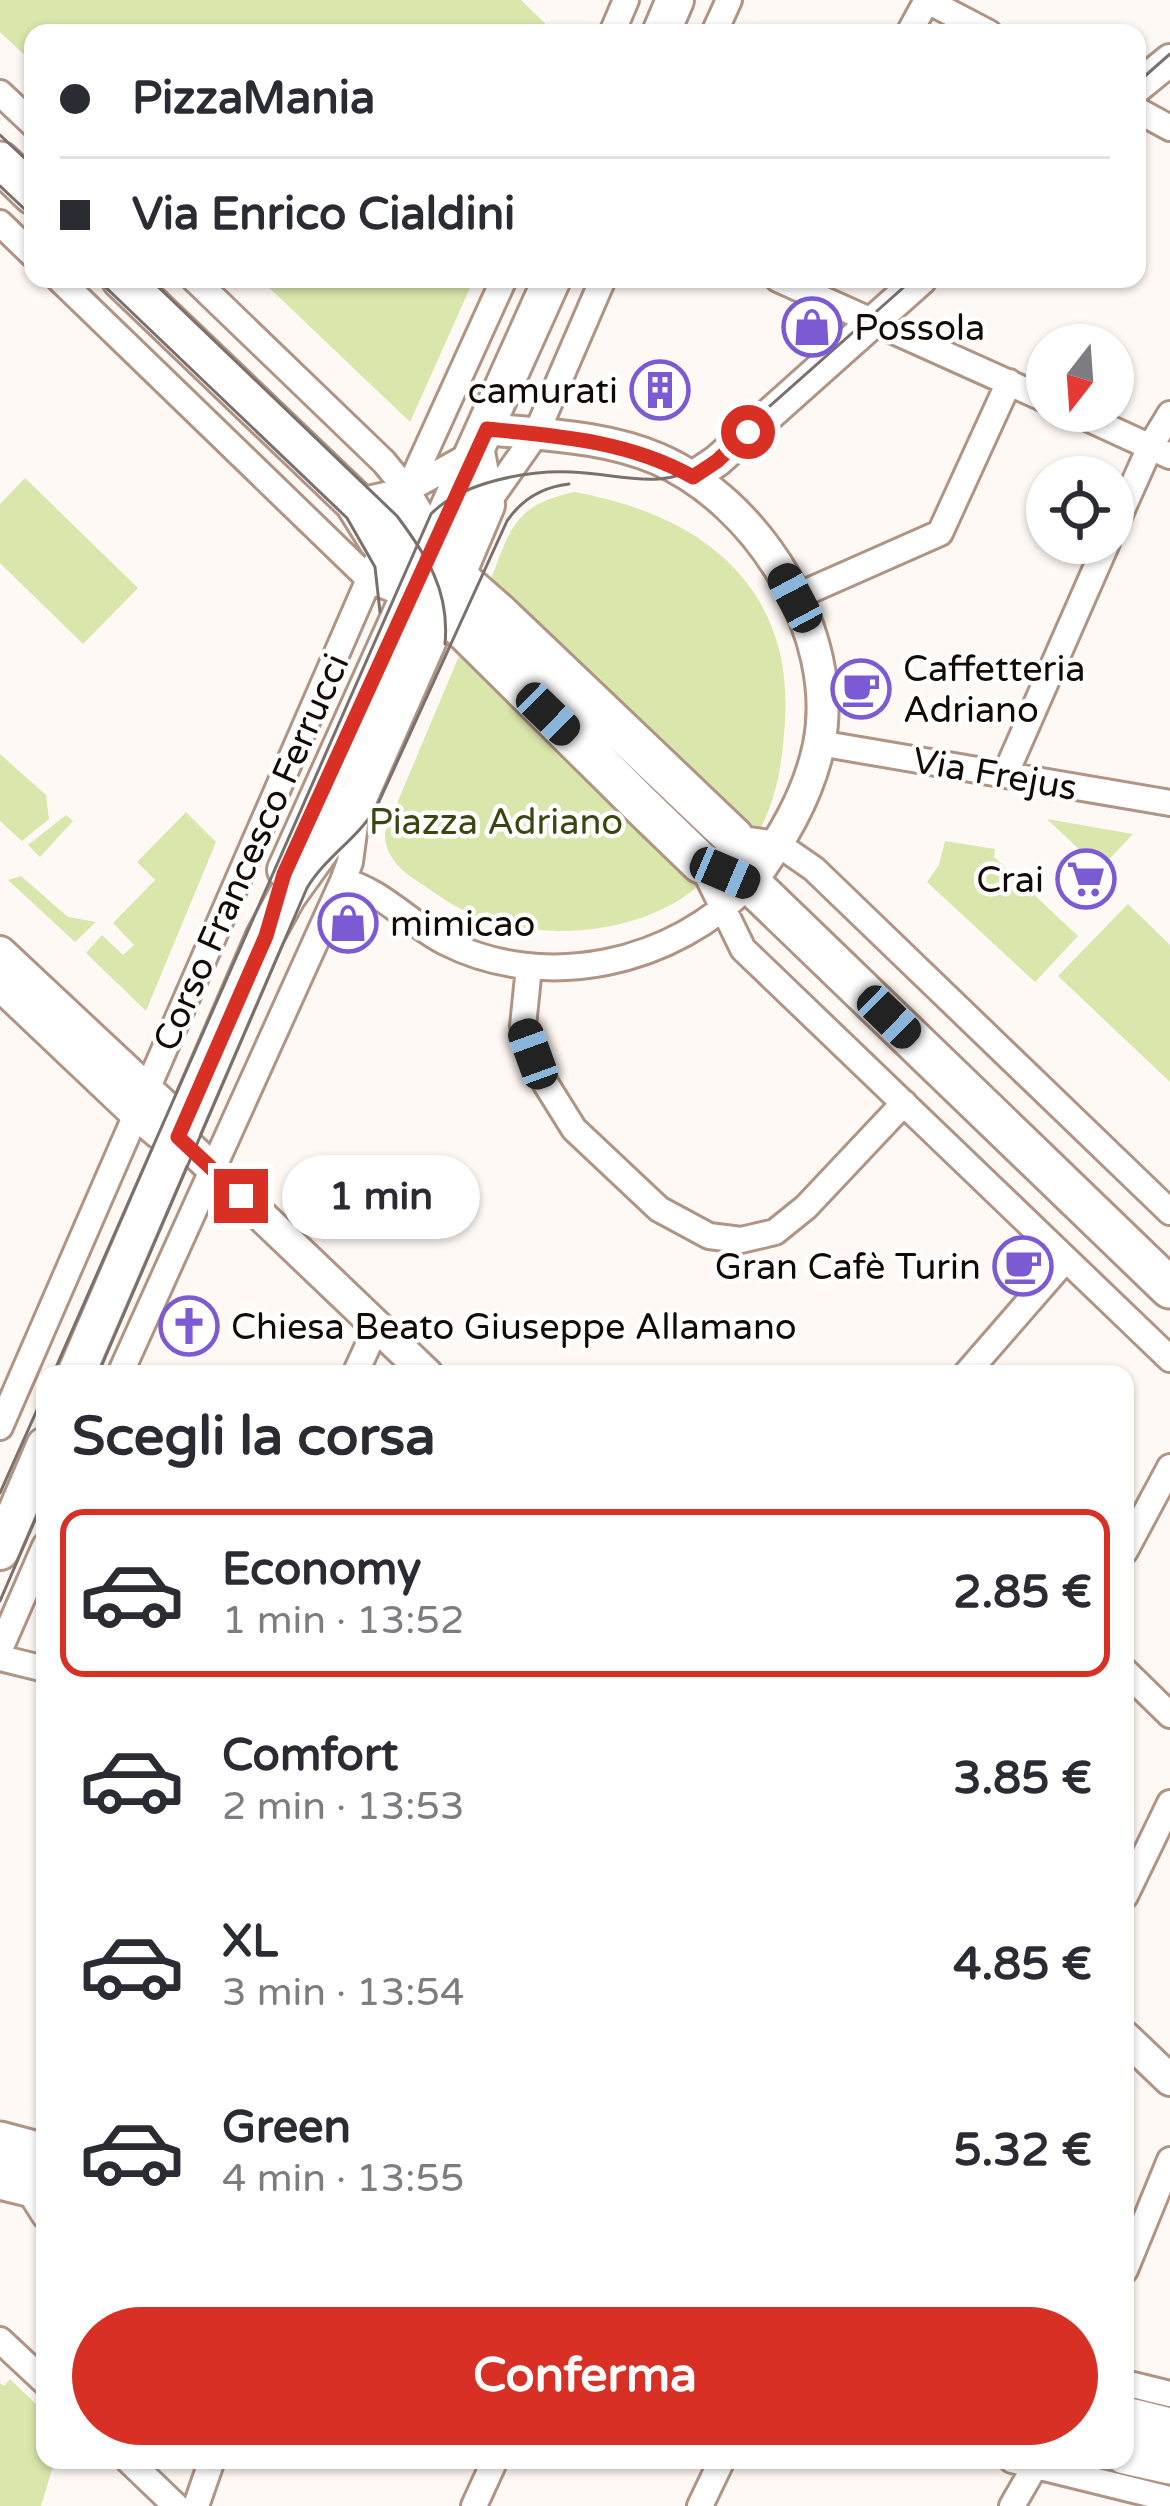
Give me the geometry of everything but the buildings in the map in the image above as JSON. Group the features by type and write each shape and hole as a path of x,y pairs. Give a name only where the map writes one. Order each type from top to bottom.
{"main road":[{"path":"0,162 24,185"},
{"path":"131,288 432,576 736,898 1170,1288"},
{"name":"Corso Francesco Ferrucci","path":"80,1365 266,936 287,896 359,796 482,441 548,288"},
{"path":"482,441 486,505"},
{"name":"Corso Francesco Ferrucci","path":"432,576 486,505"},
{"path":"432,576 734,838 736,898"},
{"path":"266,936 284,874 432,576"},
{"path":"0,1551 36,1467"},
{"path":"1134,2419 1170,2428"},
{"path":"1134,2455 1170,2464"}],"street":[{"path":"927,0 972,24"},
{"path":"1146,80 1170,60"},
{"path":"0,92 24,115"},
{"path":"0,223 24,246"},
{"path":"70,288 389,534 432,576"},
{"path":"203,288 376,454 389,534"},
{"name":"Corso Francesco Ferrucci","path":"2,1415 500,288"},
{"name":"Corso Francesco Ferrucci","path":"486,505 536,434 599,288"},
{"path":"798,288 1026,390"},
{"path":"693,477 717,461 911,288"},
{"path":"795,598 940,533 1009,382"},
{"path":"1134,495 1160,451 1170,414"},
{"path":"1118,432 1160,451"},
{"path":"343,881 362,886 419,928 482,957 564,968 634,955 696,930 736,898 778,844 809,781 819,742 818,678 807,626 795,598 751,526 693,477 635,450 536,434 482,441 389,534"},
{"path":"1005,775 1098,564"},
{"name":"Via Frejus","path":"819,742 1170,803"},
{"name":"Corso Francesco Ferrucci","path":"124,1365 343,881 359,796"},
{"path":"734,838 778,844 814,869 1170,1212"},
{"path":"736,898 743,949 1170,1359"},
{"path":"0,952 140,1101"},
{"path":"530,967 523,1026 544,1081 574,1129 659,1209 709,1236 741,1240 775,1232 806,1207 904,1103"},
{"path":"0,985 140,1101 170,1110 178,1137 418,1365"},
{"path":"974,1365 1066,1259"},
{"path":"360,1365 377,1326"},
{"path":"1134,1534 1170,1467"},
{"path":"36,1568 0,1654 36,1667"},
{"path":"1134,1680 1170,1715"},
{"path":"1134,1877 1170,1803"},
{"path":"1134,2046 1170,2080"},
{"path":"1134,2248 1170,2160"},
{"path":"0,2340 36,2374"},
{"path":"1134,2385 1170,2394"},
{"path":"137,2469 176,2506"},
{"path":"196,2506 209,2469"},
{"path":"474,2506 491,2469"},
{"path":"700,2506 718,2469"},
{"path":"1012,2506 1021,2469"},
{"path":"1048,2469 1170,2499"}],"green space":[{"path":"0,0 521,0 546,24 24,24 24,55 0,32"},
{"path":"269,288 470,288 410,422"},
{"path":"25,478 138,588 83,644 0,563 0,504"},
{"path":"574,492 665,519 734,568 759,601 776,639 785,683 779,772 759,831 491,579 518,520 539,504"},
{"name":"Piazza Adriano","path":"459,656 698,886 650,915 622,924 562,931 503,924 469,913 401,868 391,856 385,832"},
{"path":"0,754 46,795 49,819 22,841 0,821"},
{"path":"186,812 216,842 146,1011 86,953 102,935 123,955 134,945 113,923 155,880 137,862"},
{"path":"66,815 73,821 40,857 28,845"},
{"path":"1047,819 1133,834 1100,869"},
{"path":"945,841 995,849 994,857 1078,936 1035,982 927,882 939,865"},
{"path":"21,876 68,917 96,922 75,942 8,880"},
{"path":"1128,904 1170,945 1170,1082 1058,976"},
{"path":"10,2379 36,2404 36,2469 52,2469 41,2506 0,2506 0,2383 4,2386"}],"tram line":[{"path":"1146,75 1170,54"},
{"path":"0,135 24,158"},
{"path":"0,186 24,209"},
{"path":"106,288 347,518 375,567 380,612"},
{"path":"159,288 397,516 434,575 444,607 445,644"},
{"path":"57,1365 431,514 460,494 516,476 572,472 658,479 691,471 903,288"},
{"path":"102,1365 307,888 377,806 507,521 534,495 569,484"},
{"path":"0,1493 36,1412"},
{"path":"0,1601 36,1518"}],"place":[{"name":"Possola","path":"812,327"},
{"name":"camurati","path":"660,390"},
{"name":"Caffetteria Adriano","path":"861,689"},
{"name":"Crai","path":"1086,879"},
{"name":"mimicao","path":"348,923"},
{"name":"Gran Cafè Turin","path":"1023,1266"},
{"name":"Chiesa Beato Giuseppe Allamano","path":"189,1326"}],"route":[{"path":"241,1196 178,1137 266,936 284,874 487,429 608,443 661,460 693,477 748,432"}]}
